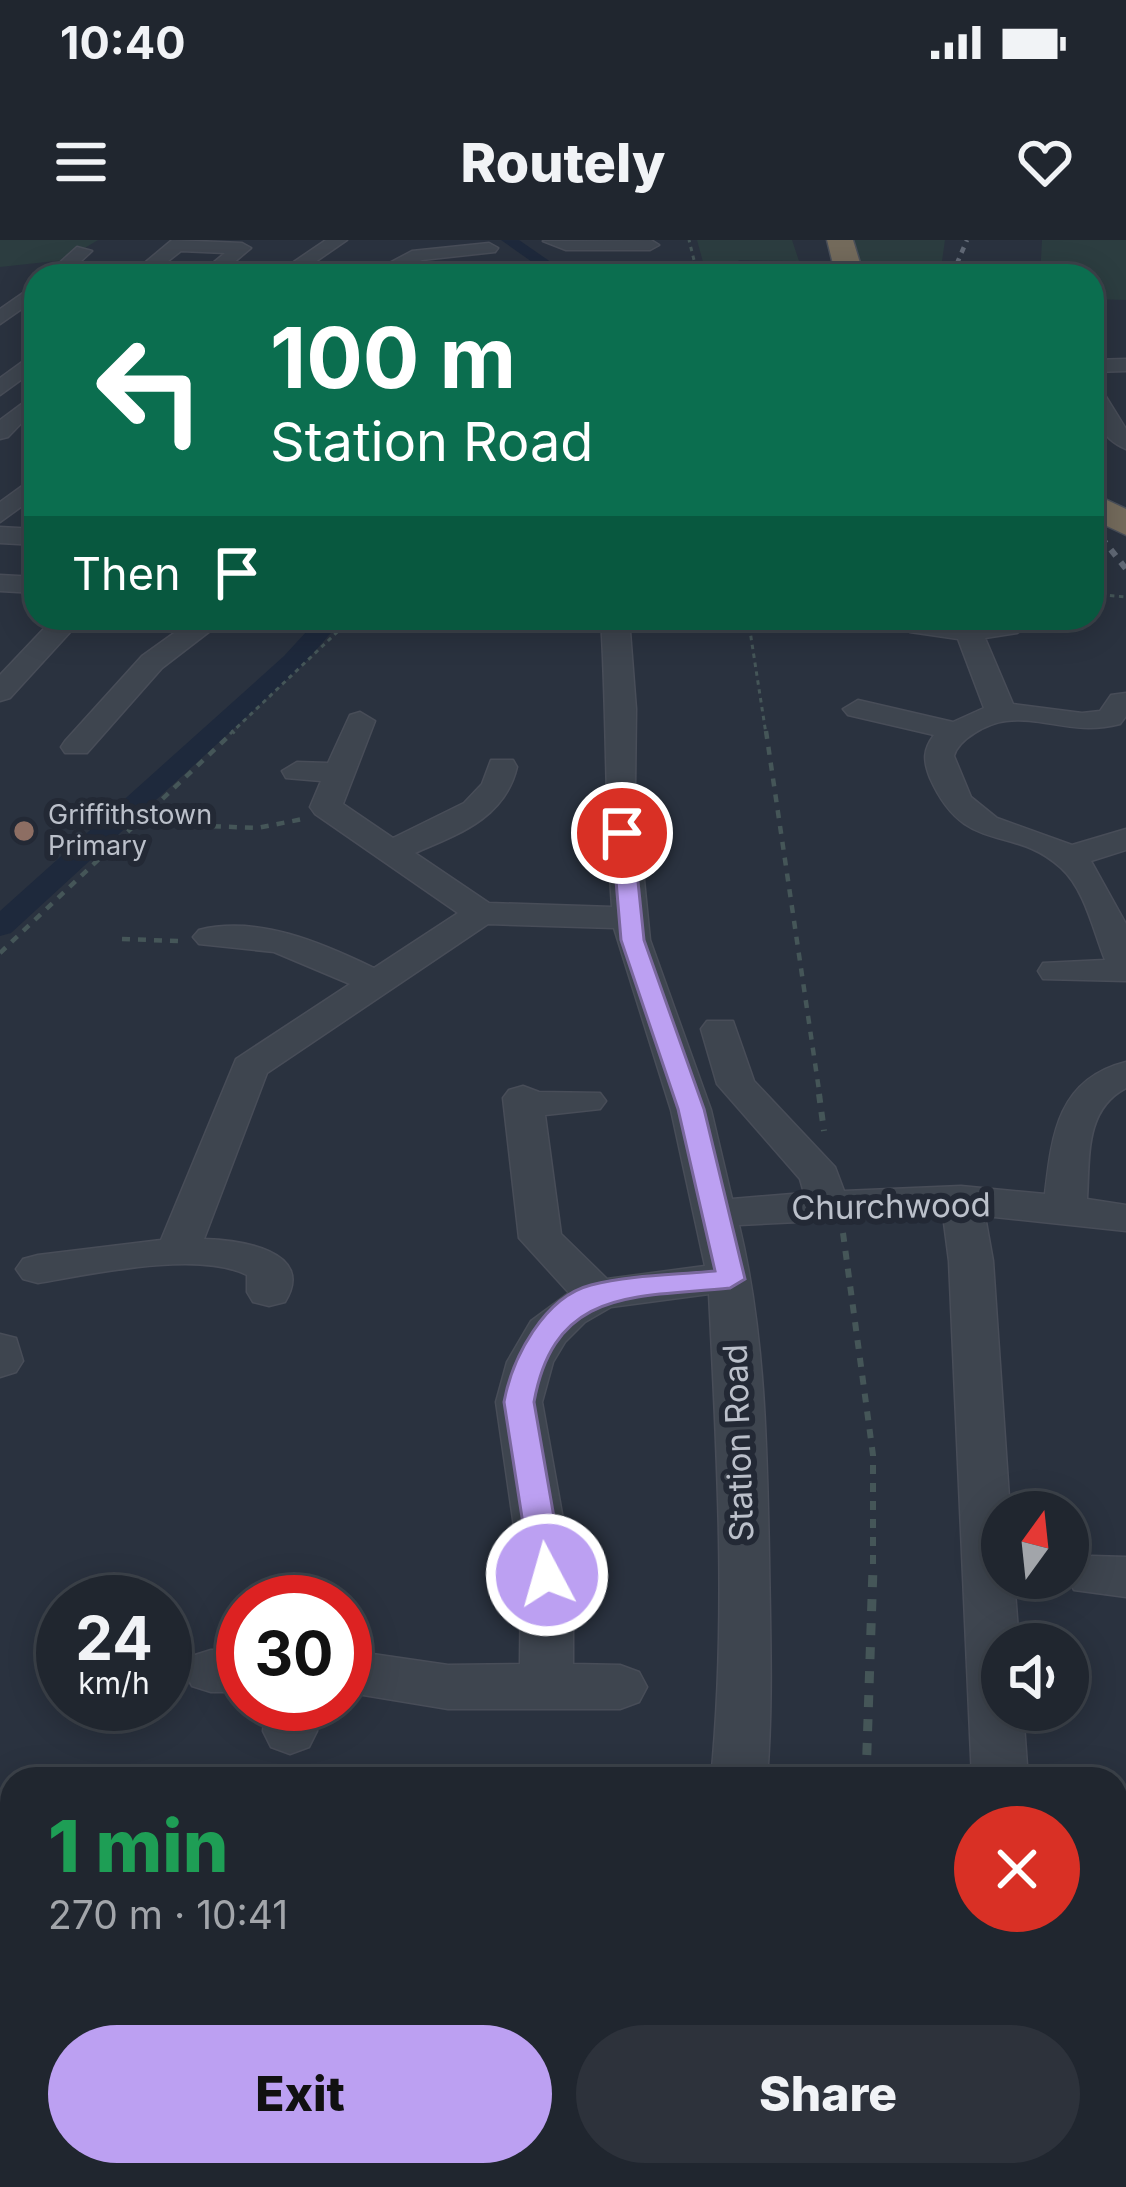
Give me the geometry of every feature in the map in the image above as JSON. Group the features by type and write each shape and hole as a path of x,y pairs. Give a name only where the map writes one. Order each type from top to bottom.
{"street":[{"path":"301,264 338,240"},
{"path":"552,241 651,250"},
{"path":"153,264 180,243 242,248 221,264"},
{"path":"68,264 83,251"},
{"path":"397,264 430,252 488,252"},
{"path":"0,317 18,291"},
{"path":"0,432 23,410"},
{"path":"1104,416 1126,442"},
{"path":"0,515 24,494"},
{"path":"0,692 58,630"},
{"path":"76,747 152,662 196,630"},
{"name":"Station Road","path":"616,630 621,709 619,790 632,940 691,1109 730,1279 743,1479 740,1767"},
{"path":"953,630 984,630"},
{"path":"969,632 999,711"},
{"path":"858,709 960,732"},
{"path":"1056,971 1126,969 1083,872 1068,857 966,815 938,758 940,746 999,711 1082,722 1119,715"},
{"path":"297,771 350,748 326,807 482,913 630,918"},
{"path":"393,850 482,808 512,779"},
{"path":"1068,857 1126,839"},
{"path":"177,1252 250,1067 482,913"},
{"path":"212,937 262,927 376,983"},
{"path":"720,1029 736,1084 820,1176 826,1204"},
{"path":"1066,1208 1075,1116 1084,1096 1104,1081 1126,1074"},
{"path":"586,1101 523,1101 540,1238 595,1293"},
{"path":"961,1199 971,1261 999,1767"},
{"name":"Churchwood","path":"717,1214 961,1199 1126,1218"},
{"path":"38,1269 177,1252 264,1263 271,1276 269,1292"},
{"path":"546,1684 547,1575 519,1402 524,1376 542,1341 566,1314 595,1293 730,1279"},
{"path":"0,1349 0,1361"},
{"path":"372,1675 448,1687 620,1687"}],"path":[{"path":"0,953 339,630"},
{"path":"133,823 257,828 332,811"},
{"path":"122,939 191,942 212,937"}],"shaded area":[{"path":"0,240 98,240 65,260 0,267"},
{"path":"697,240 792,240 799,261 693,264 703,262"},
{"path":"853,240 945,240 942,264 861,264"},
{"path":"1042,240 1126,240 1126,300 1104,299 1104,264 1041,264"}],"waterway":[{"path":"509,240 545,264"},
{"path":"0,927 293,661 321,630"}],"railway":[{"path":"958,264 967,240"},
{"path":"1104,541 1126,569"}],"place":[{"name":"Griffithstown Primary","path":"24,831"}],"route":[{"path":"547,1575 541,1513 519,1402 524,1376 542,1341 566,1314 595,1293 730,1279 691,1109 632,940 622,833"}]}
